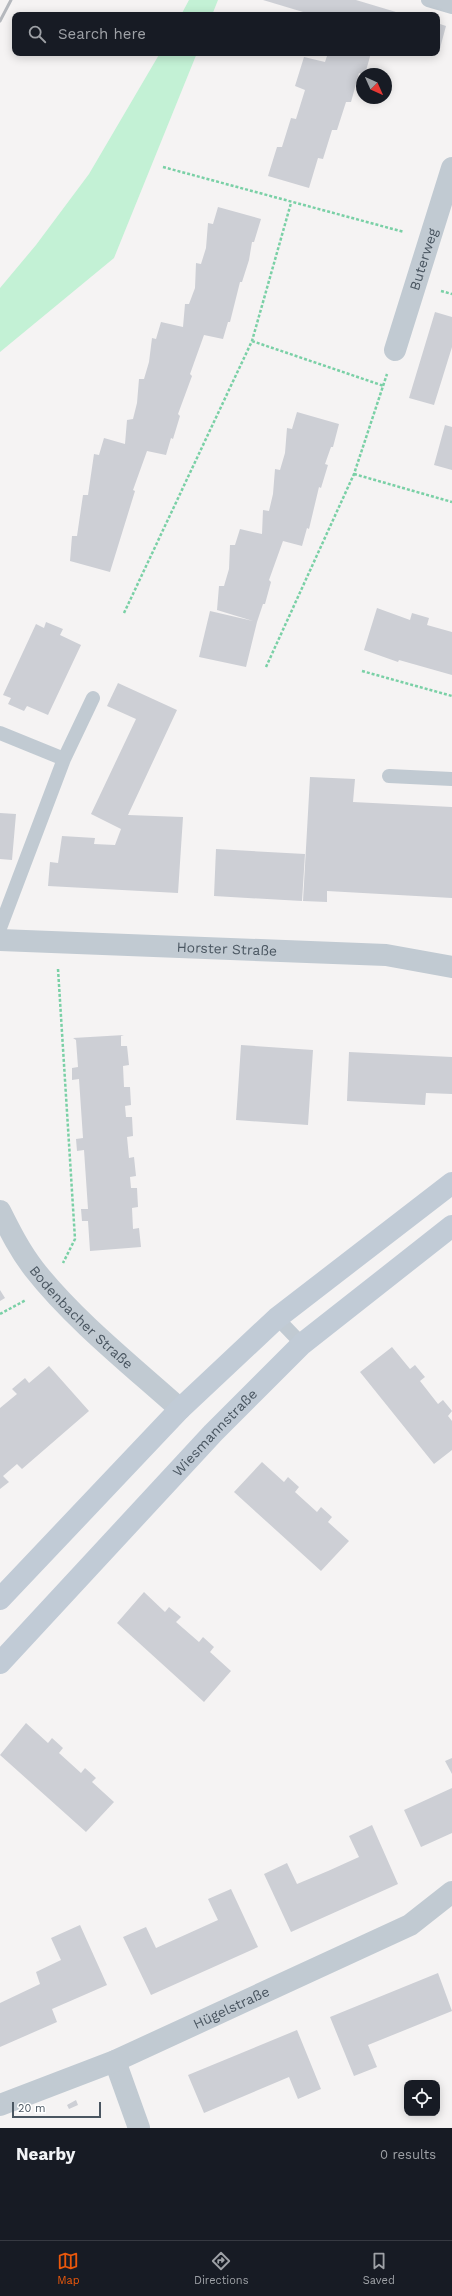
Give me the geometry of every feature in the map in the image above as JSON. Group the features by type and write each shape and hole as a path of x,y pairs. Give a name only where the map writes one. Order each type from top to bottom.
{"main road":[{"path":"0,1599 180,1409 277,1318 452,1184"},
{"name":"Wiesmannstraße","path":"0,1663 213,1432 302,1344 452,1226"}],"street":[{"name":"Buterweg","path":"395,350 452,168"},
{"name":"Horster Straße","path":"0,940 386,955 452,967"},
{"name":"Bodenbacher Straße","path":"0,1211 11,1234 33,1268 50,1288 66,1305 180,1409"},
{"name":"Hügelstraße","path":"0,2105 115,2061 410,1925 452,1892"},
{"path":"115,2061 139,2128"}],"lane":[{"path":"428,0 452,7"},
{"path":"0,928 64,760 93,698"},
{"path":"0,733 64,760"},
{"path":"389,776 452,779"},
{"path":"277,1318 302,1344"}],"path":[{"path":"163,167 290,203 430,239"},
{"path":"124,613 252,341 290,203"},
{"path":"252,341 384,386"},
{"path":"266,667 354,474 395,350"},
{"path":"354,474 452,502"},
{"path":"362,671 452,696"},
{"path":"0,1314 50,1288 75,1239 56,943"}],"green space":[{"path":"189,0 218,0 213,12 183,12"},
{"path":"158,56 196,56 114,258 0,352 0,288 36,245 89,174"}],"building":[{"path":"263,0 356,0 396,12 303,12"},
{"path":"440,24 446,26 440,48"},
{"path":"327,56 370,56 367,68 356,68 356,84 351,102 346,102 337,130 332,130 323,159 318,158 309,188 268,176 277,147 282,147 291,118 296,119 305,90 295,86 304,57 325,62"},
{"path":"218,207 261,219 254,242 252,242 249,260 242,282 240,282 230,322 228,322 223,339 204,335 190,374 192,376 178,414 180,416 173,439 171,438 166,455 147,451 133,490 135,491 110,572 70,561 72,536 77,536 83,495 88,495 94,454 99,455 104,438 125,444 127,420 133,419 137,403 139,379 144,379 149,362 152,338 156,339 161,322 183,327 185,304 189,304 195,288 196,263 201,264 206,248 208,223 213,224"},
{"path":"435,312 452,317 452,347 434,405 409,398"},
{"path":"297,412 339,424 333,447 331,447 325,464 328,465 321,488 319,487 309,529 307,528 302,546 283,541 269,580 271,582 265,604 263,604 257,622 246,667 199,657 210,611 253,621 217,610 219,586 224,586 229,569 230,545 235,545 240,529 262,534 263,510 269,511 273,494 275,469 280,470 285,453 287,428 292,429"},
{"path":"445,425 452,427 452,470 434,465"},
{"path":"377,608 410,620 412,613 429,618 427,625 452,632 452,675 399,660 398,662 364,650"},
{"path":"46,622 63,629 60,635 81,645 48,715 27,706 24,711 8,704 11,698 3,695 36,624 44,628"},
{"path":"118,683 177,710 128,815 183,817 178,893 48,886 50,862 58,863 62,836 95,838 94,844 115,845 121,829 91,814 136,719 107,706"},
{"path":"310,777 355,779 353,802 452,807 452,898 327,891 327,902 303,901"},
{"path":"0,813 16,814 12,860 0,859"},
{"path":"216,849 305,854 302,901 214,896"},
{"path":"124,1035 121,1036 121,1046 127,1046 129,1065 123,1066 124,1087 130,1087 131,1105 125,1106 126,1117 132,1117 133,1136 127,1137 129,1158 134,1157 136,1176 130,1177 131,1188 137,1188 138,1207 132,1208 133,1229 139,1228 141,1247 90,1251 88,1221 82,1221 81,1209 88,1209 84,1150 77,1151 76,1139 83,1138 79,1079 72,1080 72,1068 78,1067 76,1040 73,1038"},
{"path":"241,1045 313,1050 308,1125 236,1120"},
{"path":"349,1052 452,1057 452,1094 426,1093 425,1105 347,1101"},
{"path":"0,1290 5,1298 0,1301"},
{"path":"392,1347 410,1369 415,1365 425,1377 420,1381 438,1404 443,1400 452,1411 448,1416 452,1421 452,1450 434,1464 360,1372"},
{"path":"49,1366 89,1411 22,1469 17,1464 3,1476 9,1482 0,1489 0,1408 17,1394 12,1389 25,1378 29,1383"},
{"path":"262,1462 284,1482 288,1477 299,1487 295,1492 317,1512 321,1507 332,1517 328,1522 349,1541 321,1571 234,1492"},
{"path":"144,1592 165,1612 169,1607 181,1617 176,1622 199,1642 203,1637 214,1647 210,1652 231,1671 204,1702 117,1623"},
{"path":"26,1723 48,1743 52,1738 63,1748 59,1753 81,1773 85,1768 96,1778 92,1782 114,1802 86,1832 0,1755"},
{"path":"452,1758 452,1774 445,1761"},
{"path":"452,1788 452,1833 421,1847 404,1810"},
{"path":"372,1825 398,1884 291,1932 264,1874 287,1863 297,1884 359,1857 349,1836"},
{"path":"231,1889 258,1947 151,1995 123,1937 146,1927 156,1948 218,1920 208,1899"},
{"path":"80,1925 107,1985 52,2009 57,2022 0,2047 0,2003 40,1984 36,1972 61,1960 51,1938"},
{"path":"438,1973 452,2011 368,2045 377,2067 354,2076 330,2017"},
{"path":"297,2030 321,2089 298,2099 289,2077 204,2113 188,2075"},
{"path":"76,2100 78,2105 69,2109 67,2105"}],"railway":[{"path":"0,21 11,0"}]}
